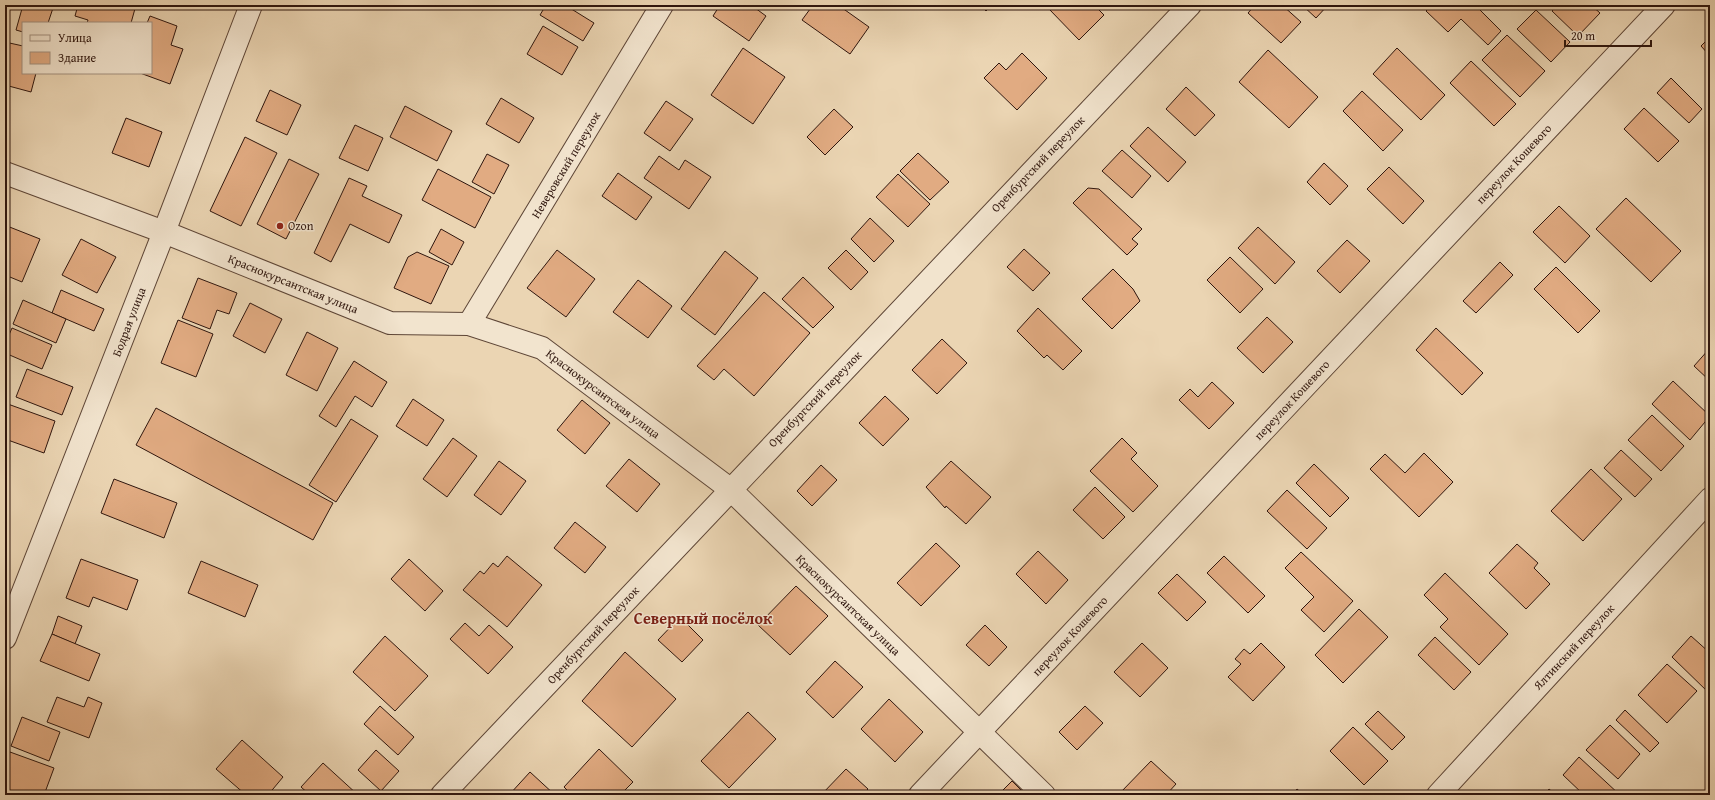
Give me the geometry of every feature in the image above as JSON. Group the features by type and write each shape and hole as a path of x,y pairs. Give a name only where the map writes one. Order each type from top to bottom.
{"street":[{"name":"Бодрая улица","path":"5,638 251,5"},
{"name":"Неверовский переулок","path":"469,324 662,5"},
{"name":"Оренбургский переулок","path":"442,795 1190,5"},
{"name":"переулок Кошевого","path":"920,795 1664,5"},
{"name":"Краснокурсантская улица","path":"5,173 164,232 390,323 469,324 542,348 730,490 1044,795"},
{"name":"Ялтинский переулок","path":"1438,795 1710,499"}],"building":[{"path":"23,5 54,5 48,22 22,22 22,32 16,30"},
{"path":"78,5 136,5 131,22 87,22 88,20 75,16"},
{"path":"546,5 565,5 594,23 583,41 540,15"},
{"path":"720,5 751,5 766,16 749,41 713,16"},
{"path":"813,5 838,5 869,27 850,54 802,20"},
{"path":"980,5 992,5 986,11"},
{"path":"1054,5 1094,5 1104,15 1079,40 1049,9"},
{"path":"1255,5 1282,5 1301,22 1281,43 1248,13"},
{"path":"1302,5 1328,5 1316,18"},
{"path":"1432,5 1475,5 1501,31 1488,45 1461,19 1448,32 1426,11"},
{"path":"1558,5 1591,5 1600,13 1578,36 1552,11"},
{"path":"1536,10 1570,42 1551,62 1517,29"},
{"path":"150,16 177,26 171,45 183,49 170,84 143,74 152,74 152,22 147,22"},
{"path":"543,26 578,47 562,75 527,54"},
{"path":"1507,35 1545,71 1520,97 1482,60"},
{"path":"1710,37 1710,56 1701,46"},
{"path":"5,42 22,46 22,74 36,74 31,92 5,85"},
{"path":"743,48 785,77 753,124 711,95"},
{"path":"1397,48 1445,95 1421,120 1373,74"},
{"path":"1268,50 1318,97 1289,128 1239,82"},
{"path":"1022,53 1047,78 1017,110 984,78 999,63 1006,70"},
{"path":"1471,61 1516,104 1494,126 1450,83"},
{"path":"1671,78 1702,109 1689,123 1657,93"},
{"path":"1186,87 1215,115 1195,136 1166,109"},
{"path":"270,90 301,105 287,135 256,121"},
{"path":"1362,91 1403,130 1383,151 1343,111"},
{"path":"501,98 534,118 519,143 486,124"},
{"path":"666,101 693,119 670,151 644,133"},
{"path":"405,106 452,131 437,161 390,137"},
{"path":"1644,108 1679,141 1658,162 1624,129"},
{"path":"834,109 853,127 825,155 807,137"},
{"path":"126,118 162,132 149,167 112,153"},
{"path":"355,125 383,138 368,171 339,158"},
{"path":"1148,127 1186,162 1168,182 1130,146"},
{"path":"245,137 277,153 241,226 210,211"},
{"path":"1122,150 1151,176 1132,198 1102,171"},
{"path":"918,153 949,182 930,200 900,171"},
{"path":"487,154 509,165 494,194 472,182"},
{"path":"659,156 679,170 685,160 711,177 689,209 644,178"},
{"path":"289,159 319,174 286,239 257,224"},
{"path":"1324,163 1348,186 1330,205 1307,182"},
{"path":"1389,167 1424,201 1403,224 1367,189"},
{"path":"438,169 491,197 475,228 422,200"},
{"path":"618,173 652,197 636,220 602,196"},
{"path":"898,174 930,204 908,227 876,197"},
{"path":"349,178 367,186 362,196 402,215 389,243 350,224 331,262 314,253"},
{"path":"1088,188 1099,189 1142,229 1132,239 1138,244 1127,255 1073,203"},
{"path":"1626,198 1681,251 1651,282 1596,229"},
{"path":"1559,206 1590,236 1565,263 1533,232"},
{"path":"870,218 894,241 874,262 851,239"},
{"path":"7,226 40,239 22,282 5,275 5,232"},
{"path":"1258,227 1295,262 1275,284 1238,248"},
{"path":"441,229 464,242 452,265 429,252"},
{"path":"81,239 116,257 97,293 62,275"},
{"path":"1347,240 1370,261 1340,293 1317,271"},
{"path":"1024,249 1050,273 1033,291 1007,267"},
{"path":"557,250 595,279 566,317 527,288"},
{"path":"846,250 868,272 851,290 828,268"},
{"path":"725,251 758,278 715,335 681,309"},
{"path":"417,252 449,266 431,304 394,288 408,257"},
{"path":"1230,257 1263,289 1240,313 1207,280"},
{"path":"1500,262 1513,275 1476,313 1463,301"},
{"path":"1556,267 1600,311 1578,333 1534,289"},
{"path":"1113,269 1133,289 1140,301 1112,329 1082,299"},
{"path":"803,277 834,307 813,328 782,299"},
{"path":"198,278 237,293 229,314 217,310 210,329 182,318"},
{"path":"638,280 672,306 648,338 613,312"},
{"path":"61,290 104,309 94,331 52,313"},
{"path":"764,292 810,333 754,396 724,369 714,380 697,366"},
{"path":"23,300 66,319 56,343 13,324"},
{"path":"250,303 282,319 265,353 233,336"},
{"path":"1038,308 1082,351 1063,370 1047,355 1044,358 1017,331"},
{"path":"1267,317 1293,342 1263,373 1237,348"},
{"path":"178,320 213,334 196,377 161,363"},
{"path":"12,328 52,345 42,369 5,353 5,344"},
{"path":"1436,328 1483,373 1462,395 1416,350"},
{"path":"1710,330 1710,339 1706,335"},
{"path":"307,332 338,348 317,391 286,375"},
{"path":"942,339 967,363 937,394 912,370"},
{"path":"1710,348 1710,381 1694,366"},
{"path":"354,361 387,382 372,407 355,396 336,427 319,416"},
{"path":"27,369 73,387 62,415 16,397"},
{"path":"1673,381 1710,416 1690,440 1652,404"},
{"path":"1212,382 1234,403 1209,429 1179,400 1190,389 1198,397"},
{"path":"885,396 909,419 883,446 859,423"},
{"path":"413,399 444,420 427,446 396,426"},
{"path":"582,400 610,423 585,454 557,430"},
{"path":"5,403 55,421 44,453 5,439"},
{"path":"156,408 333,503 313,540 136,445"},
{"path":"1652,415 1684,446 1661,471 1628,440"},
{"path":"351,419 378,436 336,502 309,485"},
{"path":"453,438 477,456 447,497 423,479"},
{"path":"1122,438 1137,453 1131,459 1158,486 1133,512 1090,471"},
{"path":"1621,450 1652,479 1635,497 1604,468"},
{"path":"1424,453 1453,482 1419,517 1370,469 1385,454 1405,473"},
{"path":"629,459 660,484 637,512 606,486"},
{"path":"499,461 526,481 501,515 474,495"},
{"path":"951,461 991,497 966,524 946,506 945,508 926,487"},
{"path":"1314,464 1349,498 1330,517 1296,483"},
{"path":"821,465 837,480 812,506 797,491"},
{"path":"1591,469 1622,499 1583,541 1551,511"},
{"path":"114,479 177,503 164,538 101,513"},
{"path":"1095,487 1125,517 1103,539 1073,510"},
{"path":"1287,490 1327,528 1307,549 1267,511"},
{"path":"575,522 606,547 585,573 554,548"},
{"path":"936,543 960,566 921,606 897,583"},
{"path":"1517,544 1538,563 1534,568 1550,584 1526,609 1489,573"},
{"path":"1038,551 1068,580 1046,604 1016,574"},
{"path":"1301,552 1353,601 1324,632 1301,610 1314,597 1285,568"},
{"path":"507,556 542,585 507,627 463,590 480,571 484,574 493,563 498,567"},
{"path":"1224,556 1265,596 1248,613 1207,573"},
{"path":"81,559 138,580 127,610 93,597 89,607 66,598"},
{"path":"409,559 443,591 425,611 391,579"},
{"path":"201,561 258,585 245,617 188,593"},
{"path":"1445,573 1508,634 1479,665 1440,627 1448,619 1424,595"},
{"path":"1177,574 1206,602 1187,621 1158,593"},
{"path":"796,586 828,616 790,655 758,625"},
{"path":"1359,609 1388,637 1343,683 1315,655"},
{"path":"58,616 82,626 75,644 52,634"},
{"path":"680,617 703,640 682,662 658,640"},
{"path":"1710,617 1710,626 1706,622"},
{"path":"465,623 479,636 489,625 513,647 488,674 450,639"},
{"path":"985,625 1007,647 989,666 966,645"},
{"path":"52,634 100,654 89,681 40,661"},
{"path":"385,636 428,676 395,711 353,672"},
{"path":"1691,636 1710,653 1709,693 1672,657"},
{"path":"1435,637 1471,672 1454,690 1418,655"},
{"path":"1142,643 1168,668 1140,697 1114,672"},
{"path":"1261,643 1285,667 1253,701 1228,677 1241,664 1235,659 1244,649 1250,654"},
{"path":"625,652 676,699 632,747 582,701"},
{"path":"835,661 863,687 833,718 806,692"},
{"path":"1667,664 1697,691 1667,723 1638,695"},
{"path":"57,697 84,707 88,697 102,703 89,738 47,722"},
{"path":"889,699 923,732 895,762 861,729"},
{"path":"380,706 414,737 398,755 364,724"},
{"path":"1085,706 1103,723 1077,750 1059,732"},
{"path":"1625,710 1659,743 1650,752 1616,720"},
{"path":"1378,711 1405,737 1392,750 1365,724"},
{"path":"748,712 776,739 729,788 701,761"},
{"path":"22,717 60,732 49,761 11,746"},
{"path":"1610,725 1640,754 1618,779 1586,750"},
{"path":"1353,727 1388,761 1364,785 1330,751"},
{"path":"242,740 283,777 268,795 246,795 216,769"},
{"path":"599,749 633,782 620,795 572,795 564,787"},
{"path":"376,750 399,771 381,791 358,770"},
{"path":"10,752 54,768 44,795 14,795 5,792 5,766"},
{"path":"1579,757 1620,795 1584,795 1563,775"},
{"path":"1151,761 1176,784 1166,795 1122,795 1120,793"},
{"path":"323,763 358,795 310,795 301,787"},
{"path":"846,769 868,789 862,795 821,795"},
{"path":"530,772 555,795 509,795"},
{"path":"1012,781 1026,795 998,795"},
{"path":"1297,789 1304,795 1292,795"},
{"path":"1549,789 1556,795 1544,795"},
{"path":"1213,791 1217,795 1208,795"}],"place":[{"name":"Ozon","path":"280,226"}],"district":[{"name":"Северный посёлок","path":"703,618"}]}
